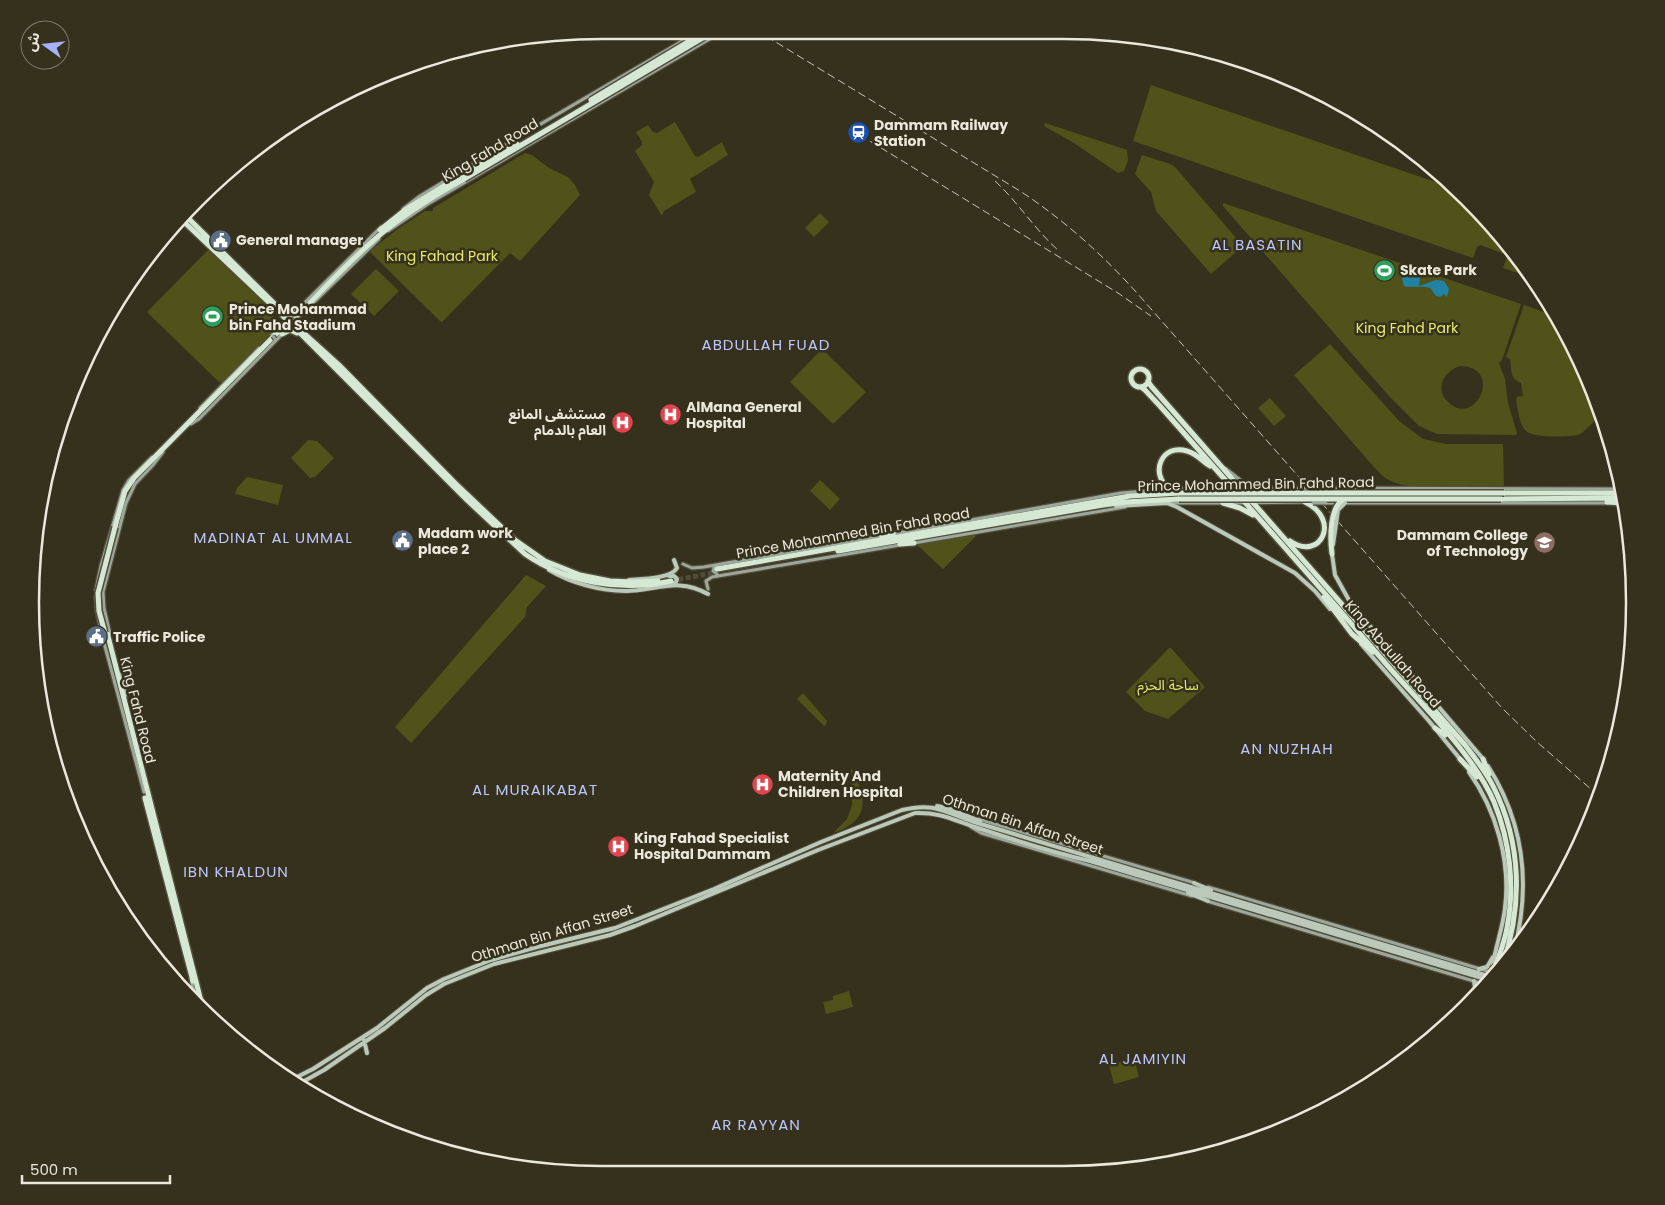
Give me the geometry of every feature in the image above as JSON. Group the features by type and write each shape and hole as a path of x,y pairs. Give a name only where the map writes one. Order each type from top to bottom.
{"highway":[{"name":"King Fahd Road","path":"290,321 385,230 419,205 462,177 693,39"},
{"name":"King Fahd Road","path":"196,993 152,809 99,610 98,593 128,486 392,220 426,197 700,39"},
{"path":"375,235 390,219 426,197"},
{"path":"387,232 419,205"},
{"path":"190,220 490,522 534,560 563,573 604,584 636,586 670,582"},
{"path":"186,224 278,309 288,313 297,310"},
{"path":"278,309 282,320 300,324 304,335"},
{"path":"282,334 292,330 304,335 339,365 475,502 515,540 534,554 562,569 601,580 670,582"},
{"path":"1141,369 1146,371 1149,376 1146,385 1140,387 1132,382 1131,375 1134,371 1141,369"},
{"name":"King Abdullah Road","path":"1148,381 1465,745 1493,786 1512,839 1517,878 1513,931 1506,951"},
{"name":"King Abdullah Road","path":"1140,387 1155,400 1305,570 1452,739 1473,766 1486,787 1498,813 1506,842 1511,885 1507,929 1502,955"},
{"path":"1169,489 1163,484 1158,472 1161,460 1170,452 1181,449 1188,451 1216,470"},
{"name":"Prince Mohammed Bin Fahd Road","path":"719,572 1130,496 1615,491"},
{"name":"Prince Mohammed Bin Fahd Road","path":"860,546 1103,505 1179,496 1346,500 1616,498"},
{"path":"1561,499 1617,503"},
{"path":"1332,554 1330,541 1334,511 1338,503 1346,500"},
{"path":"1077,501 1095,502"},
{"path":"1282,535 1297,545 1304,547 1310,547 1319,541 1325,528 1324,522 1318,511 1305,502"},
{"path":"1223,503 1240,508 1258,519"},
{"path":"860,546 893,534"},
{"path":"860,546 914,543"},
{"path":"1305,570 1352,634 1388,666"},
{"name":"King Fahd Road","path":"106,633 144,792 199,996"},
{"path":"1375,642 1410,674"},
{"path":"1435,728 1452,739"},
{"path":"1460,759 1486,787"},
{"path":"1483,759 1493,786"}],"main road":[{"path":"192,421 199,419 359,247 390,219 420,196 685,39"},
{"path":"192,421 202,405 273,339 282,334 297,310 307,304 387,232 428,204 710,39"},
{"path":"526,133 531,144"},
{"path":"144,792 100,627 96,607 96,591 101,566 123,490 133,475 155,453 162,451"},
{"path":"152,809 105,615 103,592 130,492 153,465 162,451"},
{"path":"1218,462 1244,483 1266,489"},
{"name":"Prince Mohammed Bin Fahd Road","path":"683,564 692,568 723,564 1120,492 1169,489 1302,488 1615,491"},
{"name":"Prince Mohammed Bin Fahd Road","path":"1167,503 1326,503 1346,500 1617,503"},
{"path":"1103,505 1167,503 1177,506 1295,573 1315,591 1435,728 1472,776 1490,809 1502,848 1506,876 1506,905 1494,964"},
{"name":"Prince Mohammed Bin Fahd Road","path":"719,572 914,543 1101,510 1156,504"},
{"path":"534,554 579,572 602,578 628,580 674,576 676,582 670,582"},
{"path":"1332,554 1333,568 1338,582 1350,602 1364,621 1483,759 1505,798 1520,847 1524,883 1522,920 1518,934"},
{"path":"664,576 676,571 677,566 674,560"},
{"path":"719,572 714,573 713,569 723,564"},
{"path":"708,589 707,580 719,572"},
{"path":"670,582 690,586 708,594"},
{"path":"96,591 103,592"},
{"path":"925,806 948,808 992,827"},
{"name":"Othman Bin Affan Street","path":"298,1077 368,1034 427,988 447,978 486,962 522,951 615,928 714,889 817,844 902,810 925,806 942,809 1061,854 1208,901 1478,982"},
{"name":"Othman Bin Affan Street","path":"304,1080 317,1074 386,1028 444,984 494,964 610,935 635,926 908,814 931,812 948,816 981,833 1355,936 1485,975"},
{"name":"Othman Bin Affan Street","path":"965,815 1488,972"},
{"name":"Othman Bin Affan Street","path":"964,823 1033,842 1063,847 1087,856 1237,900 1292,920"},
{"path":"1033,842 1060,848 1061,850 1058,851 1033,842"},
{"path":"1089,863 1063,851 1065,849 1087,856 1133,865"},
{"path":"1160,882 1208,901"},
{"path":"1194,883 1237,900"},
{"name":"Othman Bin Affan Street","path":"1303,923 1482,978"},
{"path":"1355,936 1396,944"},
{"path":"1358,946 1395,952"},
{"path":"1479,969 1487,967 1496,948"},
{"path":"191,968 194,991"},
{"path":"191,968 201,998"},
{"path":"430,993 435,987 447,981 447,978"},
{"path":"1474,981 1475,986"},
{"path":"367,1053 364,1042 368,1034"}],"green space":[{"path":"1151,85 1438,183 1486,231 1510,259 1520,274 1503,268 1507,257 1505,254 1480,245 1477,247 1473,258 1133,141"},
{"path":"675,122 695,156 698,157 722,142 728,155 690,179 696,192 664,211 662,216 649,195 654,182 635,151 642,145 636,132 648,125 653,132 657,133"},
{"path":"1045,123 1127,150 1128,160 1124,171 1118,173 1074,143 1044,126"},
{"name":"King Fahad Park","path":"525,153 532,155 549,168 568,177 580,195 520,261 510,253 442,322 371,253 371,250 425,211 433,211 433,208"},
{"path":"1142,155 1175,167 1243,246 1211,274 1156,211 1151,192 1135,174"},
{"name":"King Fahd Park","path":"1223,203 1521,304 1502,360 1499,363 1505,379 1508,403 1516,435 1437,434 1419,426 1388,395 1223,206","holes":["1460,366 1474,369 1481,376 1483,385 1481,394 1476,403 1468,408 1458,408 1444,397 1441,386 1445,376 1454,368"]},
{"path":"820,213 829,222 814,237 805,228"},
{"name":"Prince Mohammad bin Fahd Stadium","path":"209,249 269,308 267,311 280,325 223,383 219,382 147,312"},
{"path":"376,269 399,291 374,316 351,294"},
{"path":"1524,305 1546,313 1568,353 1596,420 1578,435 1543,436 1526,431 1519,416 1516,400 1517,397 1523,396 1521,383 1514,379 1510,359 1506,357"},
{"path":"1330,344 1399,421 1423,439 1446,444 1503,444 1504,487 1426,488 1397,483 1383,476 1294,375"},
{"path":"822,349 866,392 833,424 790,382"},
{"path":"1270,398 1286,416 1274,426 1258,408"},
{"path":"308,440 317,441 334,458 315,477 310,478 291,458"},
{"path":"247,477 283,485 278,505 235,494 237,488"},
{"path":"820,480 840,499 830,510 810,491"},
{"path":"974,533 976,536 943,569 915,543"},
{"path":"526,575 546,586 527,607 525,617 411,743 395,727"},
{"name":"ساحة الحزم","path":"1169,648 1205,687 1168,719 1145,711 1126,692"},
{"path":"802,694 827,721 826,725 824,726 797,699"},
{"path":"851,769 856,772 862,796 862,810 851,825 833,833 847,819 852,805"},
{"path":"849,991 853,1007 826,1014 823,1002 833,1000 833,996"},
{"path":"1134,1058 1139,1077 1114,1084 1109,1065"}],"water":[{"path":"1406,269 1409,270 1410,276 1416,275 1420,278 1419,286 1436,280 1444,281 1449,289 1447,297 1444,294 1440,297 1436,296 1430,288 1404,286 1402,279"}],"tunnel":[{"path":"671,581 717,572"}],"railway":[{"path":"771,39 1020,191 1052,214 1096,251 1137,293 1502,708 1537,742 1593,791"},
{"path":"860,135 1118,293 1151,316"},
{"path":"995,181 1059,251"}],"place":[{"name":"Dammam Railway Station","path":"858,133"},
{"name":"General manager","path":"220,240"},
{"name":"Skate Park","path":"1384,270"},
{"name":"Prince Mohammad bin Fahd Stadium","path":"213,317"},
{"name":"AlMana General Hospital","path":"670,415"},
{"name":"مستشفى المانع العام بالدمام","path":"622,422"},
{"name":"Madam work place 2","path":"402,541"},
{"name":"Dammam College of Technology","path":"1544,543"},
{"name":"Traffic Police","path":"97,637"},
{"name":"Maternity And Children Hospital","path":"762,784"},
{"name":"King Fahad Specialist Hospital Dammam","path":"618,846"}],"district":[{"name":"AL BASATIN","path":"1257,244"},
{"name":"ABDULLAH FUAD","path":"766,344"},
{"name":"MADINAT AL UMMAL","path":"273,537"},
{"name":"AN NUZHAH","path":"1287,748"},
{"name":"AL MURAIKABAT","path":"535,789"},
{"name":"IBN KHALDUN","path":"236,871"},
{"name":"AL JAMIYIN","path":"1143,1058"},
{"name":"AR RAYYAN","path":"756,1124"}]}
